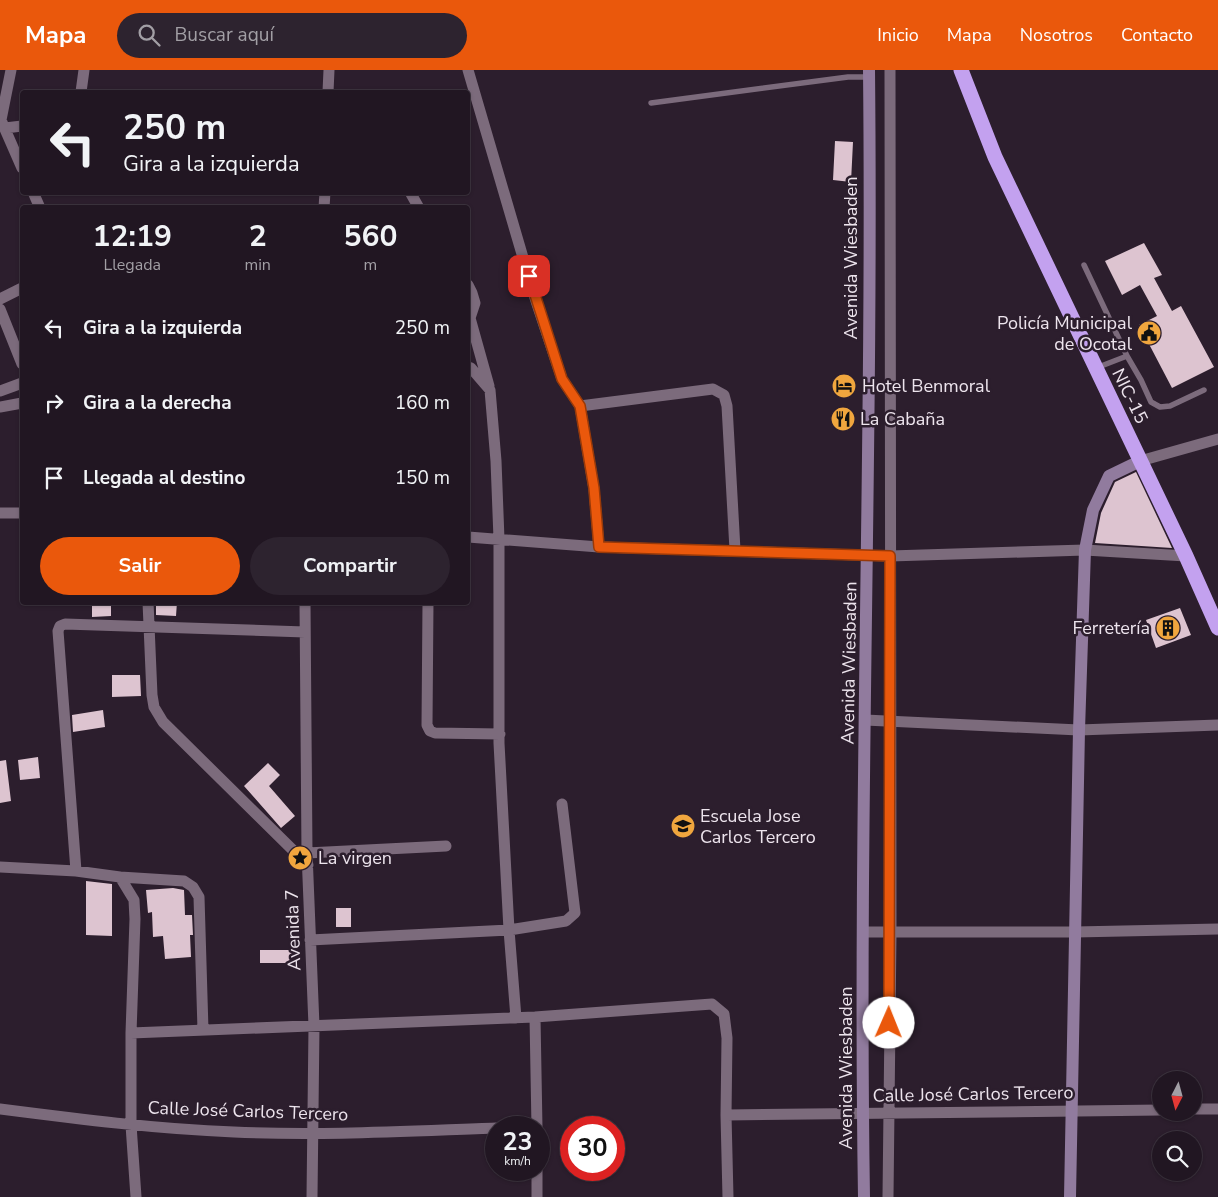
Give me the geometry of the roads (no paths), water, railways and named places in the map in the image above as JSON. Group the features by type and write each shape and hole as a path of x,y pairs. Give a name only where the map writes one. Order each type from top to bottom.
{"highway":[{"name":"NIC-15","path":"961,70 995,157 1186,556 1218,628"}],"street":[{"path":"11,70 2,123 20,164"},
{"path":"81,90 84,70"},
{"path":"328,90 329,70"},
{"path":"468,70 534,295 562,379 580,406 594,488 599,547"},
{"path":"888,1197 891,933 890,70"},
{"name":"Avenida Wiesbaden","path":"864,1197 864,720 868,554 870,73"},
{"path":"2,123 20,126"},
{"path":"0,299 20,289"},
{"path":"470,290 475,303 470,318 490,390 496,461 499,539 500,734 509,930 516,1018"},
{"path":"0,309 20,359"},
{"path":"470,368 490,390"},
{"path":"0,391 20,383"},
{"path":"580,406 712,389 724,395 727,406 735,550"},
{"path":"0,407 20,403"},
{"path":"1070,1197 1078,730 1085,550 1093,510 1109,476 1140,461 1218,439"},
{"path":"0,512 20,513"},
{"path":"470,537 599,547 890,556 1085,550 1186,556"},
{"path":"148,605 152,695 154,707 163,722 308,865"},
{"name":"Avenida 7","path":"305,605 307,853 314,1026 312,1197"},
{"path":"428,605 427,725 430,731 435,733 500,734"},
{"path":"76,871 58,631 60,626 65,624 148,625 305,632"},
{"path":"864,720 1078,730 1218,725"},
{"path":"310,940 509,930 566,921 575,914 562,804"},
{"path":"307,853 446,846"},
{"path":"0,867 76,871 184,881 193,887 199,897 203,1030"},
{"path":"120,876 134,900 135,906 131,1033 131,1125 136,1197"},
{"path":"864,932 1075,932 1218,929"},
{"path":"131,1033 516,1018 712,1004 724,1014 726,1030 728,1197"},
{"path":"534,1017 537,1116"},
{"name":"Calle José Carlos Tercero","path":"0,1109 131,1125 234,1132 313,1134 485,1128"},
{"path":"1202,1109 1218,1109"},
{"name":"Calle José Carlos Tercero","path":"726,1115 1152,1110"},
{"path":"537,1181 537,1197"}],"lane":[{"path":"651,103 870,73"},
{"path":"1084,265 1151,402 1160,407 1170,406 1204,390"},
{"path":"1096,368 1127,356"}],"place":[{"name":"Policía Municipal de Ocotal","path":"1149,333"},
{"name":"Hotel Benmoral","path":"844,386"},
{"name":"La Cabaña","path":"843,419"},
{"name":"Ferretería","path":"1168,628"},
{"name":"Escuela Jose Carlos Tercero","path":"683,826"},
{"name":"La virgen","path":"300,858"}]}
